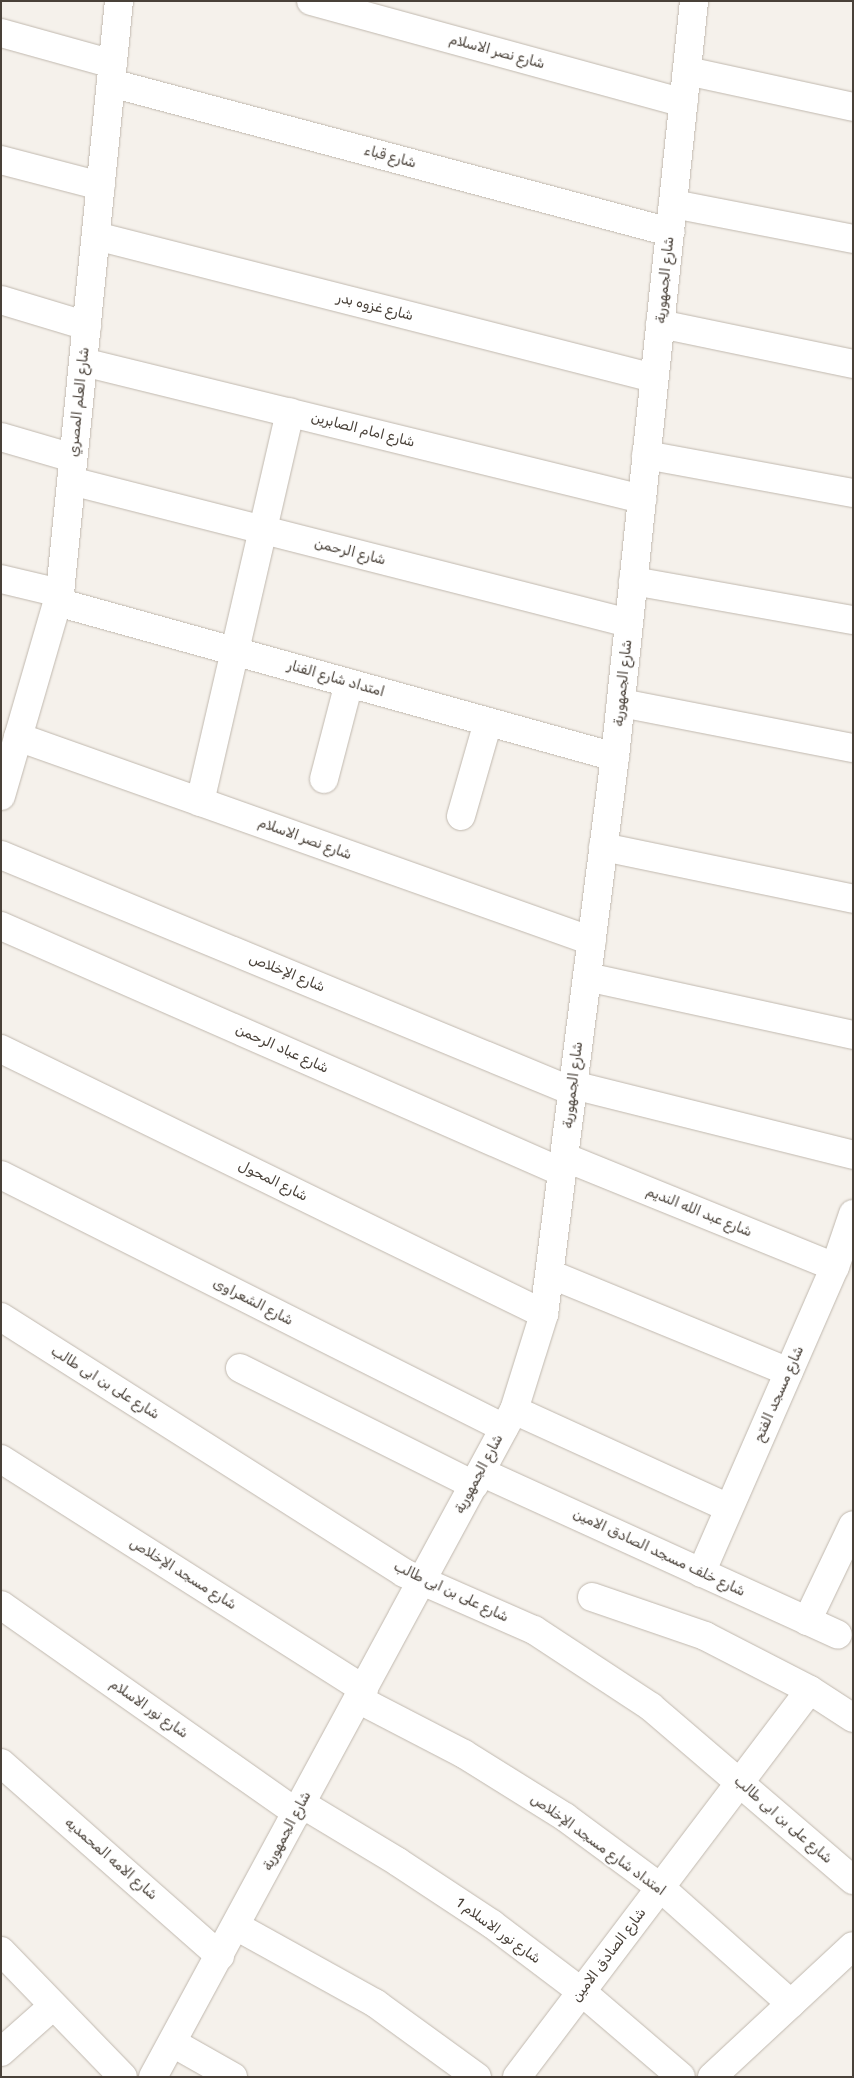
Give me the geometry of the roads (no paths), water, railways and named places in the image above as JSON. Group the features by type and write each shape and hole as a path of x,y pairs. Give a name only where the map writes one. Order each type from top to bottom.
{"street":[{"name":"شارع العلم المصري","path":"1,796 12,739 59,598 119,1"},
{"name":"شارع نصر الاسلام","path":"311,1 683,103"},
{"name":"شارع الجمهورية","path":"152,2077 173,2043 300,1809 509,1419 544,1314 615,757 694,1"},
{"name":"شارع قباء","path":"1,34 112,74 670,232"},
{"path":"687,71 853,107"},
{"path":"1,160 101,186"},
{"path":"673,204 853,239"},
{"name":"شارع غزوه بدر","path":"96,236 654,378"},
{"path":"1,300 87,326"},
{"path":"660,324 853,364"},
{"name":"شارع امام الصابرين","path":"83,362 642,499"},
{"path":"200,802 290,412"},
{"name":"شارع الرحمن","path":"1,436 72,470 263,530 629,623"},
{"path":"646,455 853,493"},
{"name":"امتداد شارع الفنار","path":"1,578 59,598 235,651 615,757"},
{"path":"633,581 853,620"},
{"path":"324,780 349,683"},
{"path":"620,703 853,748"},
{"path":"461,816 488,722"},
{"name":"شارع نصر الاسلام","path":"12,739 200,802 592,941"},
{"path":"603,847 853,899"},
{"name":"شارع الإخلاص","path":"1,855 573,1088 853,1155"},
{"name":"شارع عباد الرحمن","path":"1,926 563,1164"},
{"path":"587,977 853,1035"},
{"name":"شارع المحول","path":"1,1049 544,1314"},
{"name":"شارع عبد الله النديم","path":"563,1164 834,1267"},
{"name":"شارع الشعراوى","path":"1,1175 509,1419 729,1508"},
{"name":"شارع مسجد الفتح","path":"701,1573 834,1267 853,1214"},
{"path":"550,1274 789,1372"},
{"name":"شارع على بن ابى طالب","path":"1,1317 404,1573 534,1630 651,1707 853,1880"},
{"name":"شارع خلف مسجد الصادق الامين","path":"240,1368 477,1478 701,1573 838,1635"},
{"name":"شارع مسجد الإخلاص","path":"1,1459 361,1694"},
{"path":"807,1621 853,1525"},
{"path":"592,1597 704,1636 810,1690 853,1718"},
{"name":"شارع نور الاسلام","path":"1,1605 300,1809"},
{"name":"شارع الصادق الامين","path":"517,2077 810,1690"},
{"name":"امتداد شارع مسجد الإخلاص","path":"361,1694 464,1754 556,1812 661,1888 792,2004"},
{"name":"شارع الامه المحمديه","path":"1,1762 220,1956"},
{"name":"شارع نور الاسلام 1","path":"300,1809 398,1862 476,1914 582,1992 681,2077"},
{"path":"236,1926 375,2003 477,2077"},
{"path":"712,2077 853,1946"},
{"path":"1,1952 122,2077"},
{"path":"1,2052 54,2006"},
{"path":"173,2043 233,2077"}]}
